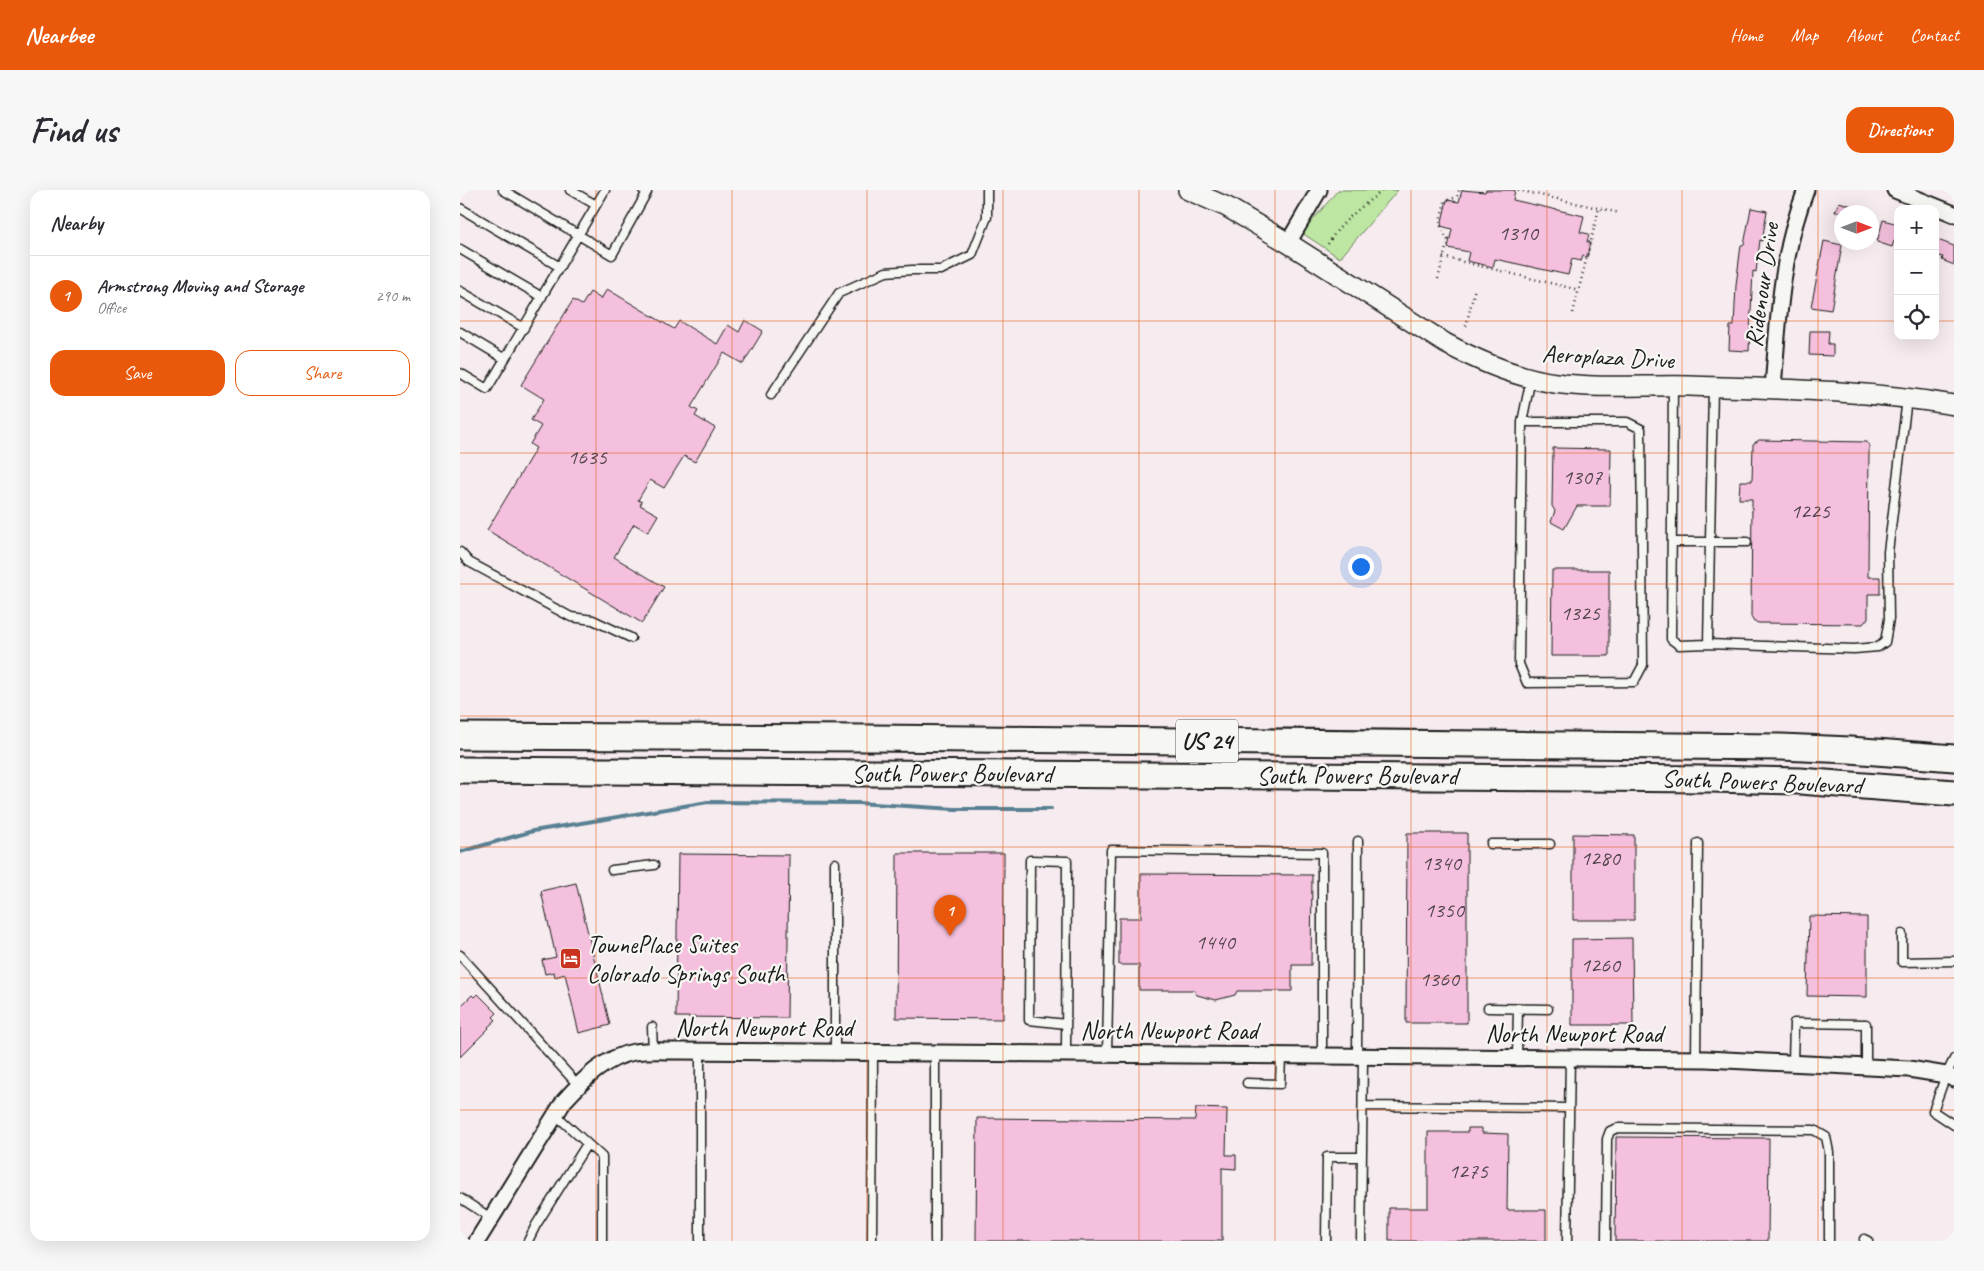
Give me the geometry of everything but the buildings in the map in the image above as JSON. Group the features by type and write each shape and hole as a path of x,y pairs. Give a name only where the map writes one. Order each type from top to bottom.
{"highway":[{"name":"South Powers Boulevard","path":"460,736 883,738 1781,747 1859,750 1954,758"},
{"name":"South Powers Boulevard","path":"460,770 1710,779 1817,782 1954,793"}],"street":[{"name":"Aeroplaza Drive","path":"1188,190 1227,207 1288,242 1445,343 1497,368 1531,378 1584,386 1673,386 1846,391 1907,397 1954,405"},
{"path":"1288,242 1319,190"},
{"name":"Ridenour Drive","path":"1773,389 1784,268 1796,215 1806,190"},
{"path":"1895,190 1954,214"},
{"name":"North Newport Road","path":"478,1241 564,1101 578,1085 606,1062 634,1052 1696,1059 1909,1069 1950,1077"}],"lane":[{"path":"503,190 612,255 647,192 643,190"},
{"path":"570,190 596,206"},
{"path":"460,373 487,389 605,190"},
{"path":"771,395 840,293 886,272 941,270 972,255 987,218 986,190"},
{"path":"460,208 560,267"},
{"path":"460,249 542,297"},
{"path":"460,291 524,328"},
{"path":"460,332 505,359"},
{"path":"1522,422 1626,422 1641,429 1643,665 1634,682 1527,683 1519,664 1522,422 1531,378"},
{"path":"1673,386 1671,639 1679,645 1854,648 1878,647 1885,642 1889,619 1888,552 1907,397"},
{"path":"1708,644 1712,387"},
{"path":"1672,542 1747,542"},
{"path":"460,552 469,562 571,617 593,620 631,638"},
{"path":"1358,841 1360,1056 1363,1106 1361,1241"},
{"path":"1696,1059 1698,843"},
{"path":"1491,844 1550,844"},
{"path":"1107,1054 1111,850 1322,853 1322,1056"},
{"path":"1066,1024 1029,1020 1030,860 1067,861 1066,1054"},
{"path":"835,1052 836,863"},
{"path":"612,870 654,865"},
{"path":"1902,934 1902,962 1954,961"},
{"path":"462,961 578,1085"},
{"path":"1488,1008 1548,1009"},
{"path":"1517,1058 1518,1008"},
{"path":"1793,1063 1794,1023 1866,1024 1866,1066"},
{"path":"652,1027 652,1051"},
{"path":"700,1051 700,1241"},
{"path":"872,1241 873,1053"},
{"path":"935,1053 935,1241"},
{"path":"1247,1083 1280,1084 1281,1056"},
{"path":"1567,1241 1570,1058"},
{"path":"1954,1060 1950,1077 1933,1112 1954,1125"},
{"path":"1363,1106 1569,1108"},
{"path":"556,1115 602,1157 602,1241"},
{"path":"1606,1241 1607,1139 1610,1131 1618,1128 1814,1130 1826,1137 1829,1152 1829,1241"},
{"path":"528,1241 587,1144"},
{"path":"1326,1241 1327,1157 1362,1157"},
{"path":"460,1198 491,1218"}],"path":[{"path":"1328,244 1335,232 1349,218 1383,190"},
{"path":"1438,279 1448,240 1441,230 1440,224 1445,201 1457,197 1459,190"},
{"path":"1518,190 1620,213"},
{"path":"1573,313 1599,208"},
{"path":"1443,257 1579,290"},
{"path":"1466,326 1475,288"}],"green space":[{"path":"1338,190 1398,190 1340,258 1302,233"}],"waterway":[{"path":"460,852 533,831 708,802 857,803 955,809 1051,809"}],"place":[{"name":"Armstrong Moving and Storage","path":"950,936"},
{"name":"TownePlace Suites Colorado Springs South","path":"571,959"}]}
